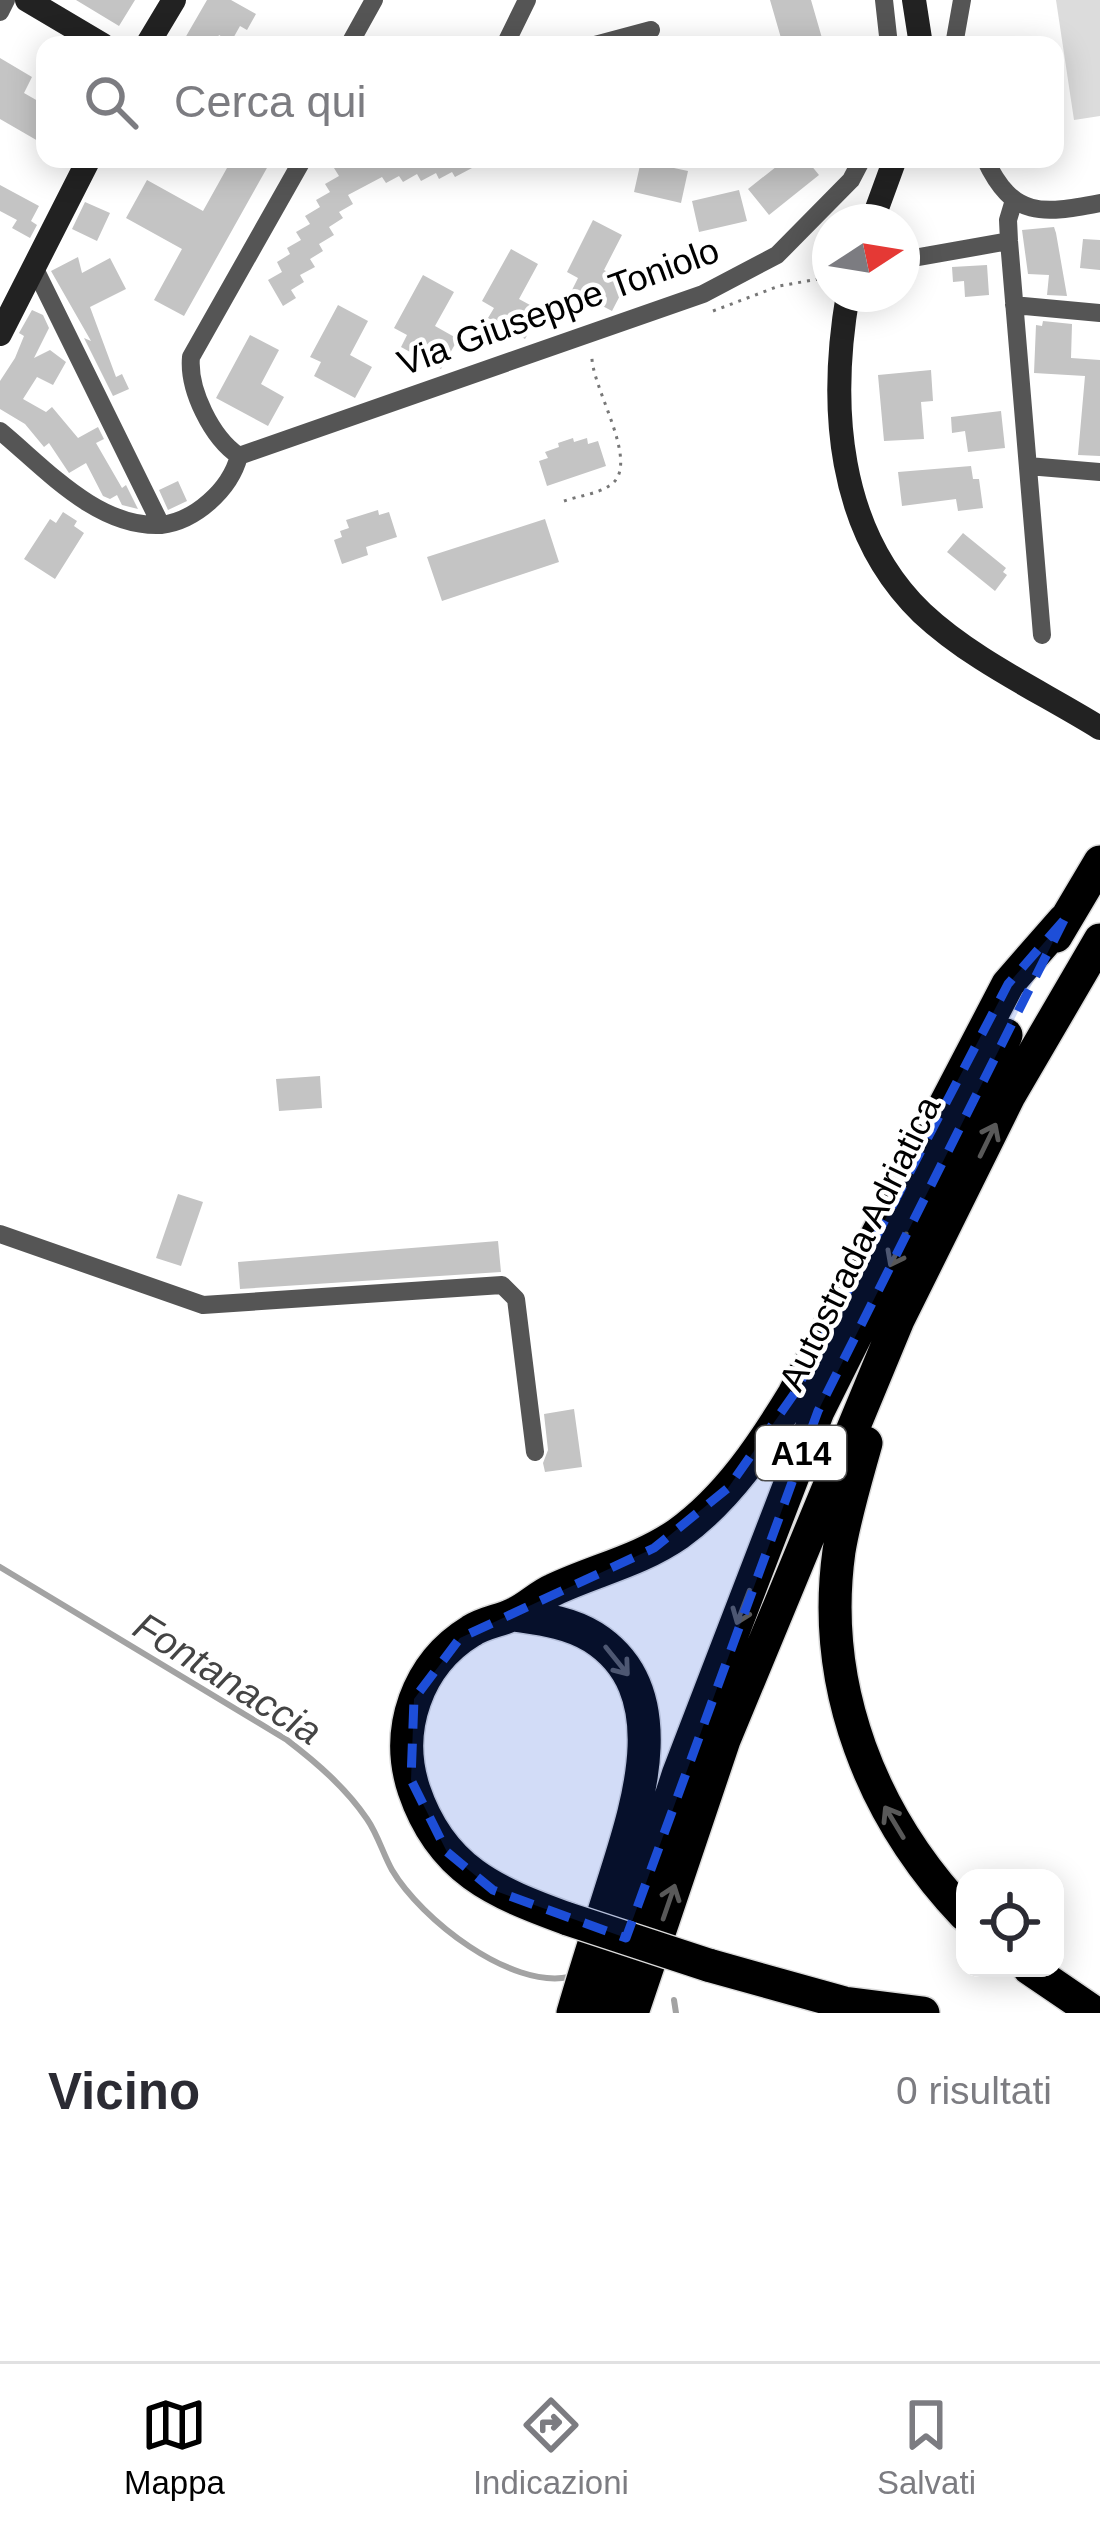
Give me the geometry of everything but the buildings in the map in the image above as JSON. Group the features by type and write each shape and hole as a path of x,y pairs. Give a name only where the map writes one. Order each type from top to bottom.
{"highway":[{"name":"Autostrada Adriatica","path":"602,2013 678,1775 818,1411 1064,920 1100,862"},
{"path":"923,2013 844,2002 708,1965 494,1890 460,1865 425,1819 407,1763 409,1720 414,1699 438,1659 477,1627 514,1615 550,1591 669,1540 712,1505 748,1463 794,1394 1007,984 1064,920"},
{"name":"Autostrada Adriatica","path":"632,2013 724,1740 898,1320 1009,1096 1100,940"},
{"path":"898,1320 840,1549 838,1655 851,1724 881,1800 932,1878 956,1905"},
{"path":"514,1615 561,1623 604,1645 634,1683 642,1714 644,1756 637,1801 572,2013"},
{"path":"1042,1977 1095,2013"}],"street":[{"path":"0,11 6,0"},
{"path":"28,0 88,36"},
{"path":"152,36 174,0"},
{"path":"354,36 374,0"},
{"path":"509,36 527,0"},
{"path":"884,0 889,36"},
{"path":"914,0 920,36"},
{"path":"951,0 951,36"},
{"path":"953,36 962,0"},
{"path":"629,36 651,30"},
{"path":"0,334 84,168"},
{"path":"0,431 80,497 114,517 145,526 181,523 224,488 239,456 222,445 194,386 191,357 298,168"},
{"name":"Via Giuseppe Toniolo","path":"239,456 703,294 777,255 857,168"},
{"path":"879,204 893,168"},
{"path":"990,168 1000,187 1026,208 1046,212 1100,203"},
{"path":"1014,200 1009,241 1042,635"},
{"path":"920,257 1009,241"},
{"path":"34,268 160,525"},
{"path":"1014,304 1100,313"},
{"path":"846,312 840,432 846,476 890,575 920,611 950,636 1100,728"},
{"path":"1028,466 1100,472"},
{"path":"0,1234 203,1305 502,1286 516,1299 535,1452"}],"path":[{"path":"699,315 779,286 812,280"},
{"path":"564,501 610,486 620,476 622,460 615,430 590,358 595,350"}],"highlighted area":[{"path":"1064,920 818,1411 626,1938 493,1890 447,1852 411,1780 414,1699 460,1638 654,1548 728,1488 794,1394 1008,984"}],"shaded area":[{"path":"1056,0 1100,0 1100,116 1074,120"}],"waterway":[{"name":"Fontanaccia","path":"0,1567 287,1740 359,1808 392,1870 445,1929 521,1972 569,1977"},
{"name":"Fontanaccia","path":"674,2000 676,2013"}]}
